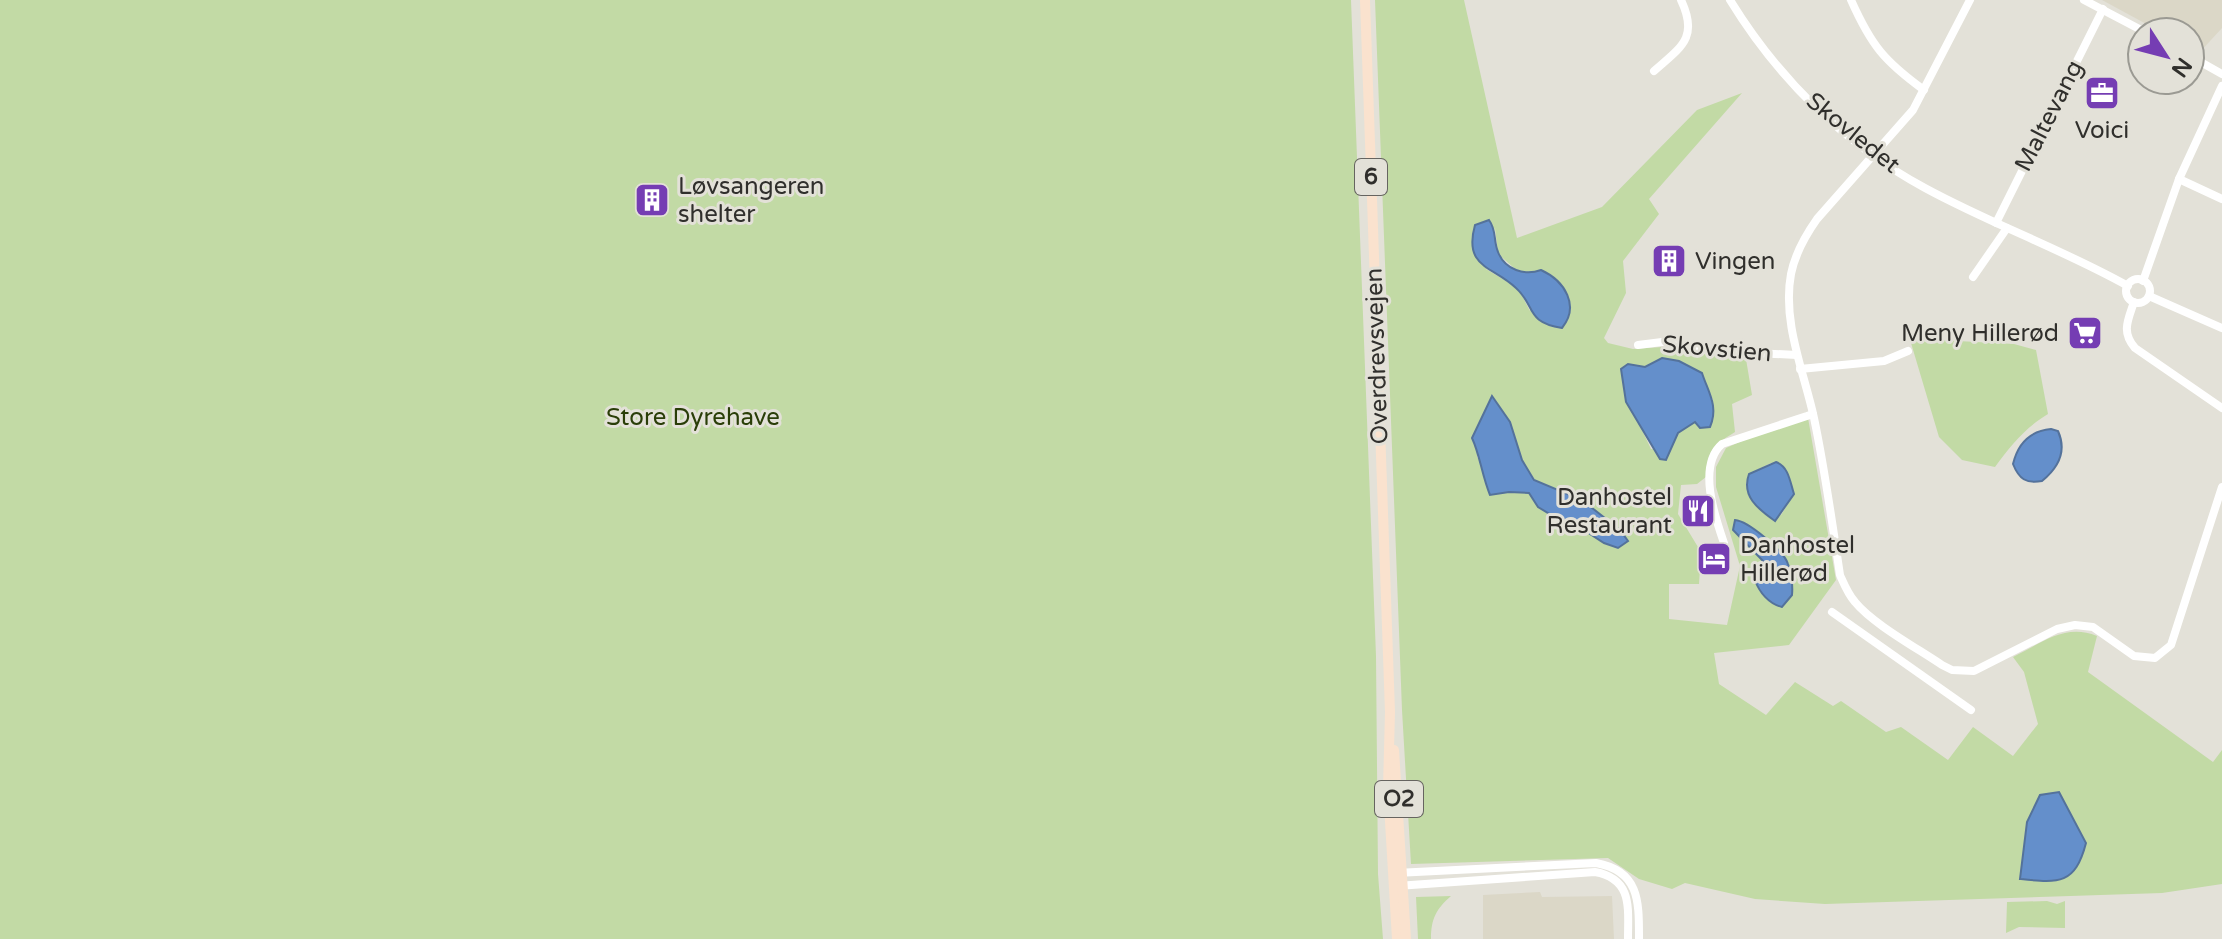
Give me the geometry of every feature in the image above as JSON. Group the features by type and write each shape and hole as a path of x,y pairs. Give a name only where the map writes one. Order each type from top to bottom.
{"main road":[{"name":"Overdrevsvejen","path":"1365,0 1390,712 1398,787 1397,873 1406,939"},
{"name":"Overdrevsvejen","path":"1397,939 1398,886"}],"street":[{"path":"1654,71 1682,46 1688,36 1690,25 1681,0"},
{"name":"Skovledet","path":"1730,0 1771,58 1807,98 1873,155 1923,187 2128,286"},
{"path":"1851,0 1878,52 1924,90"},
{"path":"1970,0 1913,110 1817,219 1797,255 1791,274 1789,297 1797,355 1813,414 1840,575 1856,604 1952,670 1974,671 2057,629 2075,625 2093,627 2134,656 2155,658 2171,645 2221,493"},
{"path":"2084,0 2126,22"},
{"name":"Maltevang","path":"1996,223 2103,9"},
{"path":"2143,281 2179,179 2222,86"},
{"path":"2179,179 2222,199"},
{"path":"1973,277 2007,228"},
{"path":"2135,280 2143,281 2149,287 2149,296 2143,302 2134,302 2128,295 2128,286 2135,280"},
{"path":"2149,296 2222,328"},
{"path":"2134,302 2125,326 2128,340 2222,408"},
{"name":"Skovstien","path":"1638,345 1670,341 1712,351 1797,355"},
{"path":"1800,369 1884,361 1908,351"},
{"path":"1724,543 1710,503 1711,462 1717,449 1722,444 1813,414"},
{"path":"1832,612 1971,710"},
{"path":"1867,637 1880,622"},
{"path":"1397,873 1583,863 1609,865 1627,877 1633,887 1637,900 1639,939"},
{"path":"1398,886 1595,872 1605,874 1622,887 1627,899 1628,939"}],"shaded area":[{"path":"2102,0 2222,0 2222,28 2206,45 2206,16 2132,16"},
{"path":"1540,892 1542,897 1612,896 1614,939 1483,939 1483,895"}],"green space":[{"name":"Store Dyrehave","path":"0,0 1351,0 1376,656 1378,874 1383,939 0,939"},
{"path":"1375,0 1464,0 1517,238 1602,207 1697,110 1742,93 1649,199 1659,214 1623,261 1626,293 1604,338 1608,343 1633,349 1677,346 1708,355 1746,359 1752,395 1732,404 1735,432 1713,449 1706,477 1697,484 1681,485 1678,514 1701,552 1699,584 1669,584 1669,619 1727,625 1740,566 1716,487 1716,467 1726,448 1807,412 1836,580 1789,645 1714,653 1719,684 1766,715 1795,682 1833,706 1841,701 1886,732 1901,727 1948,760 1973,727 2013,756 2038,724 2024,672 2013,657 2064,633 2097,636 2088,672 2213,762 2222,750 2222,884 2162,893 1825,904 1755,899 1685,883 1672,889 1639,879 1608,858 1411,864 1402,710","holes":["1495,228 1498,254 1521,274 1530,274 1530,311 1518,288 1486,269","1662,358 1707,388 1713,400 1695,422 1677,433 1671,450 1651,449 1643,432 1628,364 1645,367","1510,422 1522,460 1535,480 1582,500 1620,530 1627,541 1553,516 1538,507 1529,493 1509,492 1477,457 1478,449","1771,463 1789,475 1794,494 1781,515 1749,496 1746,484 1749,474"]},
{"path":"1920,339 2014,344 2036,350 2048,414 2019,438 1995,467 1962,460 1939,437 1911,343"},
{"path":"1451,896 1435,915 1431,939 1418,939 1416,897"},
{"path":"2047,901 2057,904 2065,901 2065,928 2019,927 2006,933 2007,902"}],"water":[{"path":"1489,220 1498,252 1505,263 1522,272 1541,270 1563,287 1570,311 1562,328 1542,322 1516,288 1477,258 1472,239 1475,225"},
{"path":"1662,358 1679,361 1702,373 1712,399 1713,412 1710,427 1700,428 1695,422 1678,433 1666,460 1660,459 1626,402 1621,369 1628,364 1645,367"},
{"path":"1492,396 1510,422 1522,460 1534,480 1582,500 1620,530 1628,541 1618,548 1604,543 1570,521 1538,507 1529,493 1490,495 1472,438"},
{"path":"2051,429 2058,431 2062,445 2053,471 2042,481 2024,479 2013,464 2018,450 2031,435"},
{"path":"1776,462 1786,471 1794,494 1775,521 1753,501 1747,482 1749,474"},
{"path":"1735,520 1756,531 1785,558 1791,575 1792,595 1782,607 1769,600 1759,589 1755,580 1764,562 1733,530"},
{"path":"2059,792 2086,843 2082,857 2071,874 2064,878 2045,881 2020,879 2027,822 2040,795"}],"place":[{"name":"Voici","path":"2102,93"},
{"name":"Løvsangeren shelter","path":"652,200"},
{"name":"Vingen","path":"1669,261"},
{"name":"Meny Hillerød","path":"2085,333"},
{"name":"Danhostel Restaurant","path":"1698,511"},
{"name":"Danhostel Hillerød","path":"1714,559"}]}
